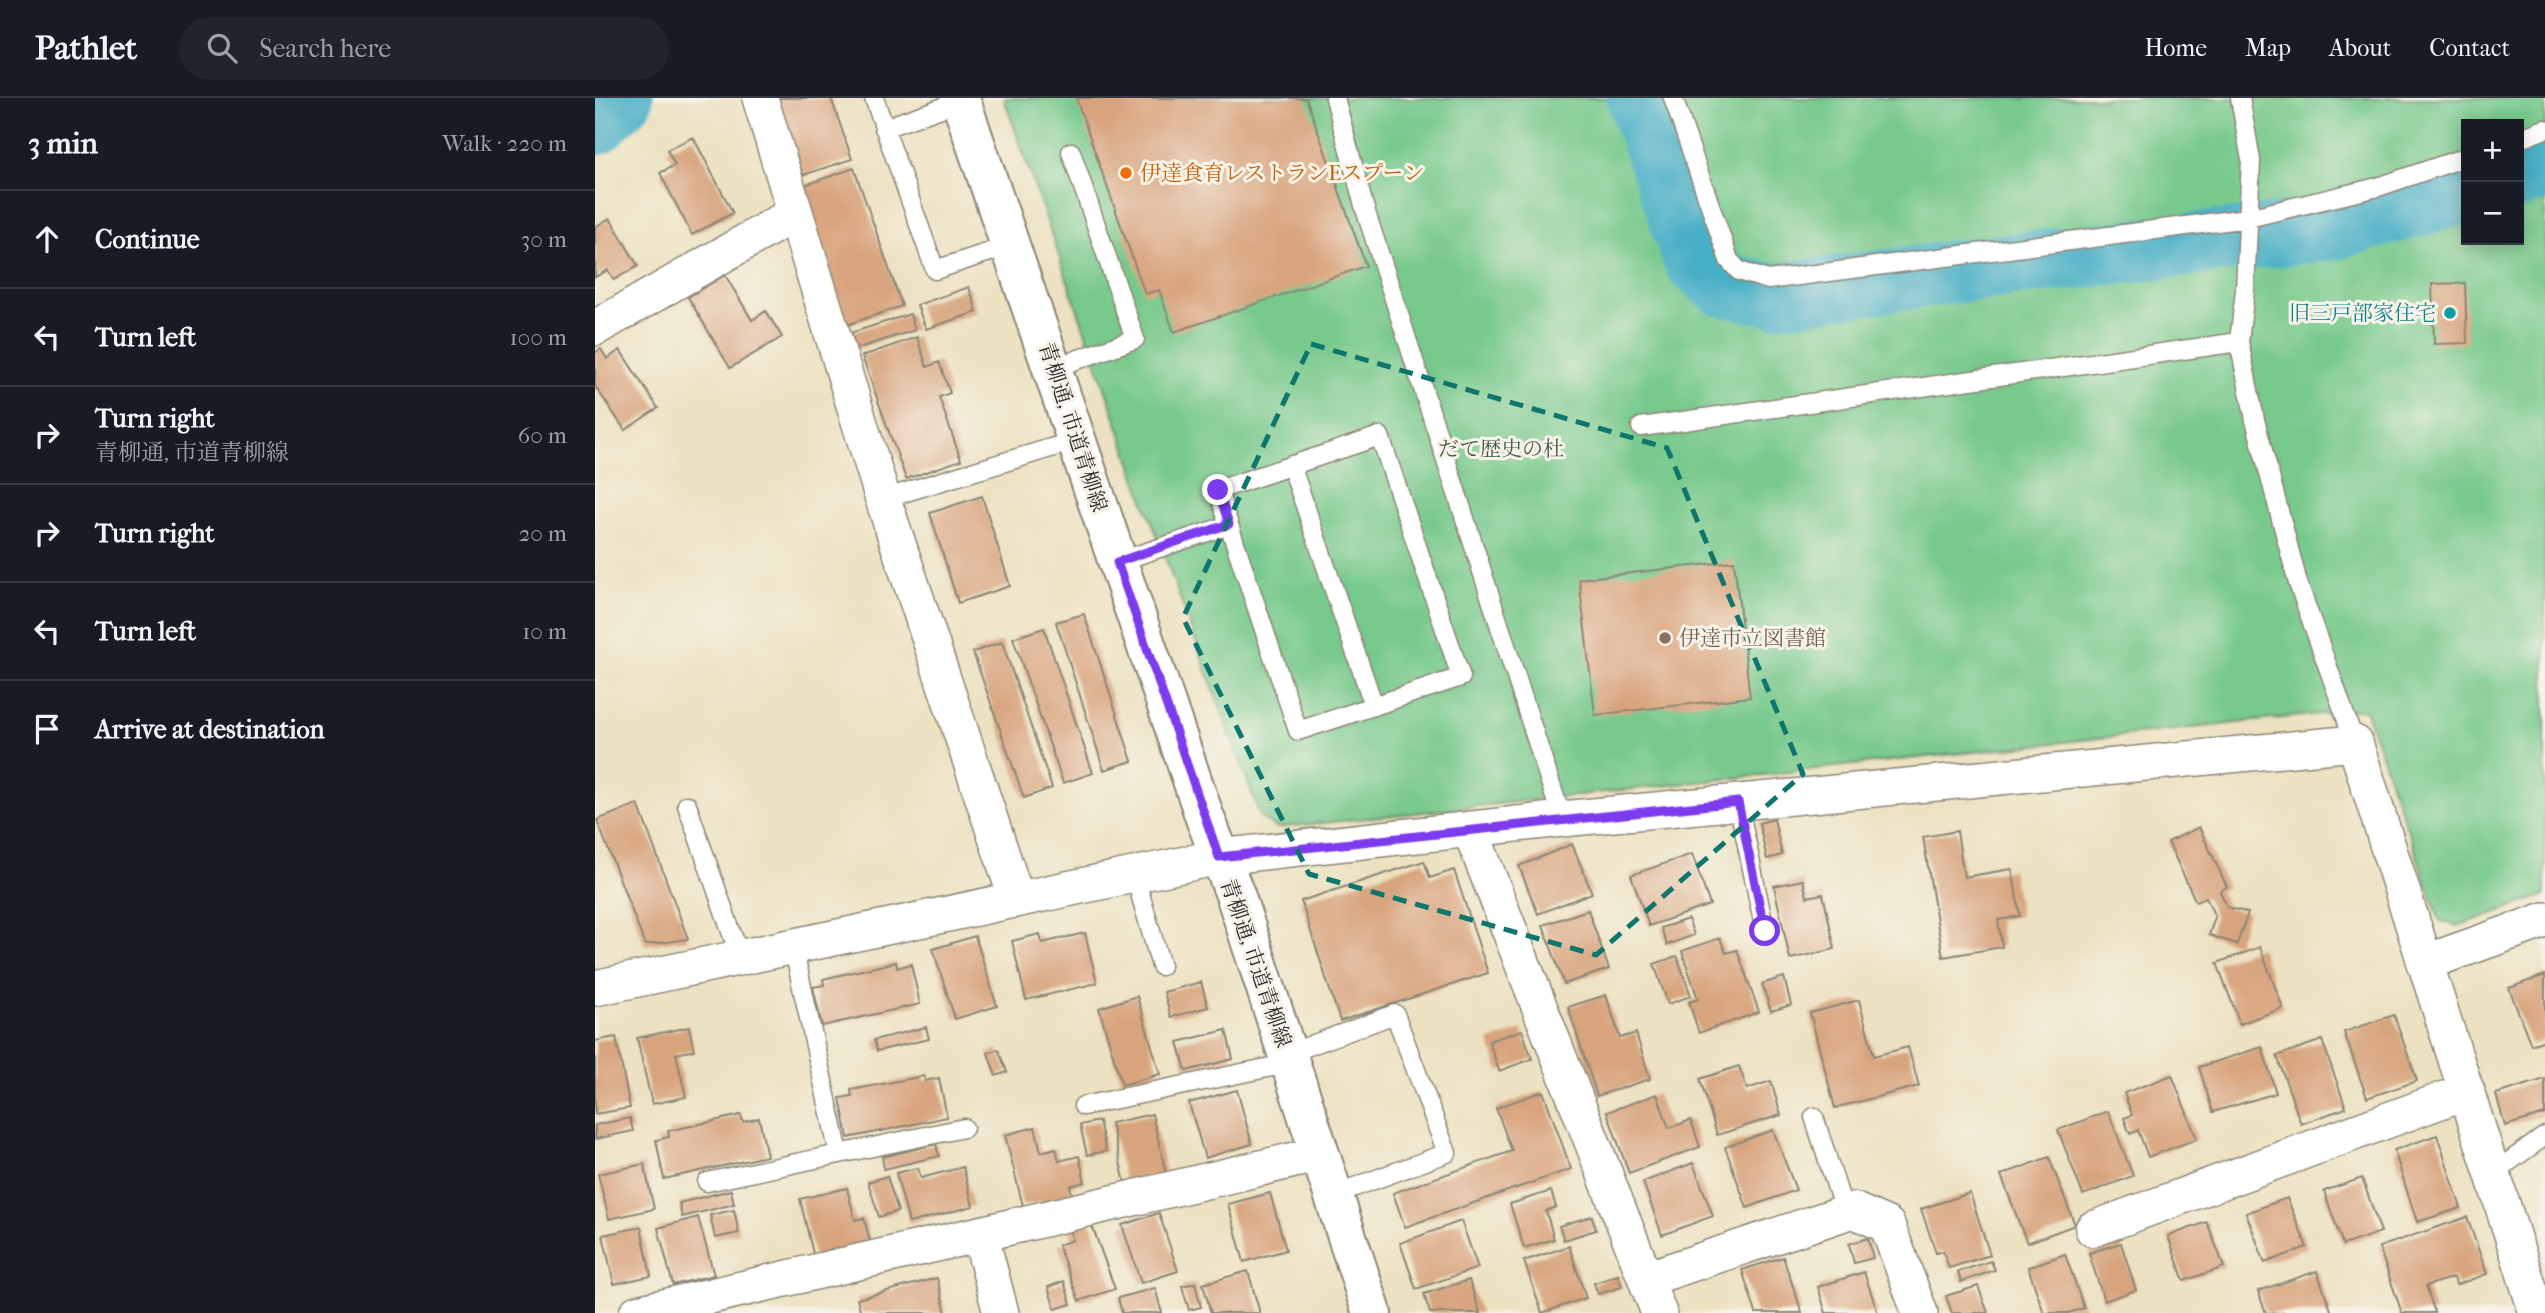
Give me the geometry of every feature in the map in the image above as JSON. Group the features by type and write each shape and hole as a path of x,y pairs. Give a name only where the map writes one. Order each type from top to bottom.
{"street":[{"path":"760,98 883,499 1016,897"},
{"name":"青柳通, 市道青柳線","path":"960,99 1219,857 1236,897 1372,1313"},
{"path":"595,328 794,214"},
{"path":"595,988 1016,897 1219,857 1562,819 2355,743 2537,1313"},
{"path":"1470,829 1659,1313"},
{"path":"2424,963 2545,920"},
{"path":"2093,1229 2467,1091"},
{"path":"637,1313 1320,1154"},
{"path":"1646,1279 1853,1210 1887,1225 1920,1313"},
{"path":"980,1234 1000,1313"}],"lane":[{"path":"874,98 935,270 1011,245"},
{"path":"1335,98 1364,206 1562,819"},
{"path":"1673,98 1729,260 1739,271 1768,280 2248,222 2378,187 2461,159"},
{"path":"2240,98 2251,160 2245,290 2239,342 2255,420 2298,583 2355,743"},
{"path":"884,128 960,99"},
{"path":"2524,137 2545,129"},
{"path":"1054,368 1135,339 1071,152"},
{"path":"1641,427 2239,342"},
{"path":"1380,436 1461,677 1298,731 1218,490 1291,466 1380,436"},
{"path":"883,499 1077,440"},
{"path":"1291,466 1374,706"},
{"path":"1117,562 1229,524"},
{"path":"1738,802 1765,931"},
{"path":"687,805 740,957"},
{"path":"1134,873 1161,966"},
{"path":"793,946 839,1154"},
{"path":"1083,1106 1289,1058 1395,1014 1447,1153 1333,1195"},
{"path":"1814,1116 1845,1213"},
{"path":"707,1182 964,1128"},
{"path":"2493,1173 2545,1136"}],"highlighted area":[{"path":"1311,344 1667,448 1803,774 1596,955 1309,874 1183,618"}],"green space":[{"name":"だて歴史の杜","path":"1004,98 2545,98 2545,895 2458,926 2440,921 2365,709 1277,828 1261,818 1145,503"}],"building":[{"path":"777,98 831,98 852,159 803,175"},
{"path":"1076,98 1306,98 1366,266 1174,332 1159,290 1145,294"},
{"path":"693,137 733,213 692,235 660,173 675,165 667,150"},
{"path":"854,168 902,306 847,325 799,187"},
{"path":"610,218 638,266 614,280 608,270 595,277 595,227"},
{"path":"725,275 752,320 766,311 782,337 730,368 688,297"},
{"name":"旧三戸部家住宅","path":"2465,283 2467,343 2434,344 2432,284"},
{"path":"969,287 977,312 926,329 917,305"},
{"path":"910,314 915,330 856,349 851,333"},
{"path":"917,337 927,367 939,362 950,393 939,397 961,460 906,479 862,356"},
{"path":"601,349 607,359 620,350 658,408 625,430 595,386 595,353"},
{"path":"982,496 1010,586 958,603 930,513"},
{"name":"伊達市立図書館","path":"1734,561 1750,697 1595,715 1579,579"},
{"path":"1084,614 1132,761 1104,770 1056,622"},
{"path":"1044,628 1093,773 1063,783 1013,638"},
{"path":"1002,642 1052,788 1024,798 973,652"},
{"path":"638,804 688,939 645,945 597,820"},
{"path":"1774,819 1782,855 1767,859 1759,823"},
{"path":"2199,827 2227,887 2220,891 2227,907 2248,913 2237,944 2209,935 2215,917 2206,897 2196,902 2168,842"},
{"path":"1957,831 1964,877 2012,869 2020,916 1998,920 2002,947 1943,957 1923,837"},
{"path":"1572,844 1592,893 1538,914 1519,866"},
{"path":"1692,854 1710,905 1649,926 1631,875"},
{"path":"1424,861 1430,878 1454,870 1488,973 1340,1021 1301,901"},
{"path":"1803,880 1807,897 1823,894 1835,949 1790,959 1774,886"},
{"path":"1588,910 1609,969 1564,984 1543,925"},
{"path":"1688,919 1694,935 1667,945 1661,928"},
{"path":"1085,933 1097,983 1026,1000 1012,941 1040,934 1042,943"},
{"path":"975,936 997,1006 955,1019 933,949"},
{"path":"1720,938 1726,953 1737,950 1759,1012 1699,1033 1689,1002 1698,999 1682,951"},
{"path":"2260,947 2283,1008 2240,1024 2217,963"},
{"path":"1677,956 1691,996 1668,1004 1654,964"},
{"path":"896,962 897,968 911,964 920,1004 822,1026 813,987 824,985 823,979"},
{"path":"2545,975 2545,1040 2531,1045 2509,988"},
{"path":"1784,977 1791,1005 1771,1011 1762,984"},
{"path":"1201,982 1208,1007 1171,1017 1164,992"},
{"path":"1606,995 1620,1038 1636,1033 1650,1079 1597,1096 1568,1007"},
{"path":"1137,996 1160,1074 1122,1085 1099,1008"},
{"path":"1859,1000 1874,1056 1908,1047 1919,1086 1835,1108 1810,1013"},
{"path":"2394,1015 2417,1081 2367,1098 2344,1032"},
{"path":"689,1027 694,1050 676,1054 686,1097 652,1104 637,1038"},
{"path":"926,1027 929,1039 877,1051 874,1040"},
{"path":"1226,1030 1233,1059 1186,1071 1178,1042"},
{"path":"1522,1030 1532,1059 1499,1071 1489,1041"},
{"path":"616,1037 630,1108 595,1114 595,1041"},
{"path":"2322,1040 2346,1108 2301,1124 2277,1056"},
{"path":"2262,1047 2276,1093 2213,1112 2199,1067"},
{"path":"998,1049 1007,1072 996,1076 988,1053"},
{"path":"1739,1066 1747,1089 1771,1081 1781,1115 1717,1135 1700,1079"},
{"path":"2172,1075 2197,1139 2148,1157 2138,1130 2130,1134 2124,1118 2132,1115 2124,1093"},
{"path":"924,1076 925,1081 939,1078 947,1117 848,1138 840,1098 852,1096 851,1090"},
{"path":"2545,1079 2545,1114 2505,1126 2496,1094"},
{"path":"1237,1090 1252,1144 1205,1158 1189,1103"},
{"path":"1543,1091 1571,1169 1405,1227 1393,1193 1512,1151 1496,1108"},
{"path":"1657,1094 1669,1128 1691,1120 1700,1147 1629,1173 1607,1112"},
{"path":"2108,1111 2133,1176 2083,1195 2058,1130"},
{"path":"1152,1114 1166,1173 1125,1183 1111,1123"},
{"path":"741,1115 743,1122 759,1118 767,1156 664,1179 656,1140 669,1137 668,1131"},
{"path":"630,1118 633,1131 595,1139 595,1125"},
{"path":"1099,1121 1106,1151 1087,1155 1080,1125"},
{"path":"1035,1127 1041,1152 1056,1148 1059,1161 1079,1156 1085,1182 1070,1186 1072,1194 1023,1206 1005,1135"},
{"path":"1773,1130 1796,1190 1747,1208 1725,1147"},
{"path":"2437,1135 2461,1208 2417,1222 2394,1150"},
{"path":"936,1144 939,1156 884,1169 882,1157"},
{"path":"2049,1157 2075,1225 2027,1243 2001,1175"},
{"path":"1693,1163 1713,1216 1662,1235 1643,1182"},
{"path":"644,1164 654,1209 609,1219 598,1174"},
{"path":"963,1167 973,1206 909,1223 896,1173 918,1168 921,1178"},
{"path":"887,1176 898,1211 879,1217 868,1182"},
{"path":"2362,1178 2381,1232 2343,1245 2324,1191"},
{"path":"847,1188 855,1220 864,1218 871,1245 814,1258 800,1199"},
{"path":"731,1190 734,1204 682,1217 679,1203"},
{"path":"1551,1191 1556,1207 1546,1211 1554,1239 1524,1248 1510,1204"},
{"path":"1270,1193 1286,1250 1244,1262 1228,1204"},
{"path":"1970,1193 1990,1255 1949,1268 1943,1251 1936,1253 1921,1209"},
{"path":"2287,1198 2307,1247 2265,1263 2246,1213"},
{"path":"734,1210 739,1233 715,1238 710,1215"},
{"path":"1159,1213 1178,1271 1141,1283 1122,1225"},
{"path":"1592,1216 1596,1230 1564,1240 1559,1226"},
{"path":"698,1217 714,1275 673,1285 658,1228"},
{"path":"2467,1217 2487,1274 2456,1285 2454,1277 2426,1286 2435,1313 2402,1313 2379,1247"},
{"path":"1090,1220 1115,1289 1079,1301 1058,1245 1073,1240 1069,1228"},
{"path":"1461,1221 1478,1268 1416,1289 1400,1243"},
{"path":"2207,1222 2224,1267 2184,1281 2168,1236"},
{"path":"641,1227 651,1276 614,1284 603,1235"},
{"path":"1868,1238 1873,1258 1854,1263 1849,1244"},
{"path":"2121,1243 2136,1290 2104,1301 2089,1253"},
{"path":"1569,1246 1586,1298 1542,1313 1524,1261"},
{"path":"2065,1254 2084,1308 2068,1313 2044,1313 2028,1267"},
{"path":"1783,1257 1802,1313 1756,1313 1742,1270"},
{"path":"1991,1261 1995,1270 1961,1282 1958,1272"},
{"path":"1248,1271 1260,1313 1211,1313 1203,1284"},
{"path":"2317,1271 2332,1313 2266,1313 2258,1291"},
{"path":"1864,1272 1878,1313 1826,1313 1818,1287"},
{"path":"1618,1275 1622,1287 1598,1294 1594,1283"},
{"path":"937,1278 946,1313 861,1313 857,1299"},
{"path":"1469,1280 1480,1313 1430,1313 1424,1294"},
{"path":"1064,1281 1071,1304 1055,1309 1048,1287"},
{"path":"1195,1283 1201,1307 1189,1310 1182,1286"},
{"path":"1978,1286 1988,1313 1952,1313 1946,1296"},
{"path":"1155,1288 1162,1313 1122,1313 1118,1298"}],"waterway":[{"path":"595,124 622,98"},
{"path":"1638,98 1695,261 1723,285 1776,295 2009,265 2332,229 2461,193"},
{"path":"2524,175 2545,168"}],"place":[{"name":"伊達食育レストランEスプーン","path":"1126,173"},
{"name":"旧三戸部家住宅","path":"2450,313"},
{"name":"伊達市立図書館","path":"1665,638"}],"route":[{"path":"1218,490 1229,524 1117,562 1219,857 1738,802 1765,931"}]}
